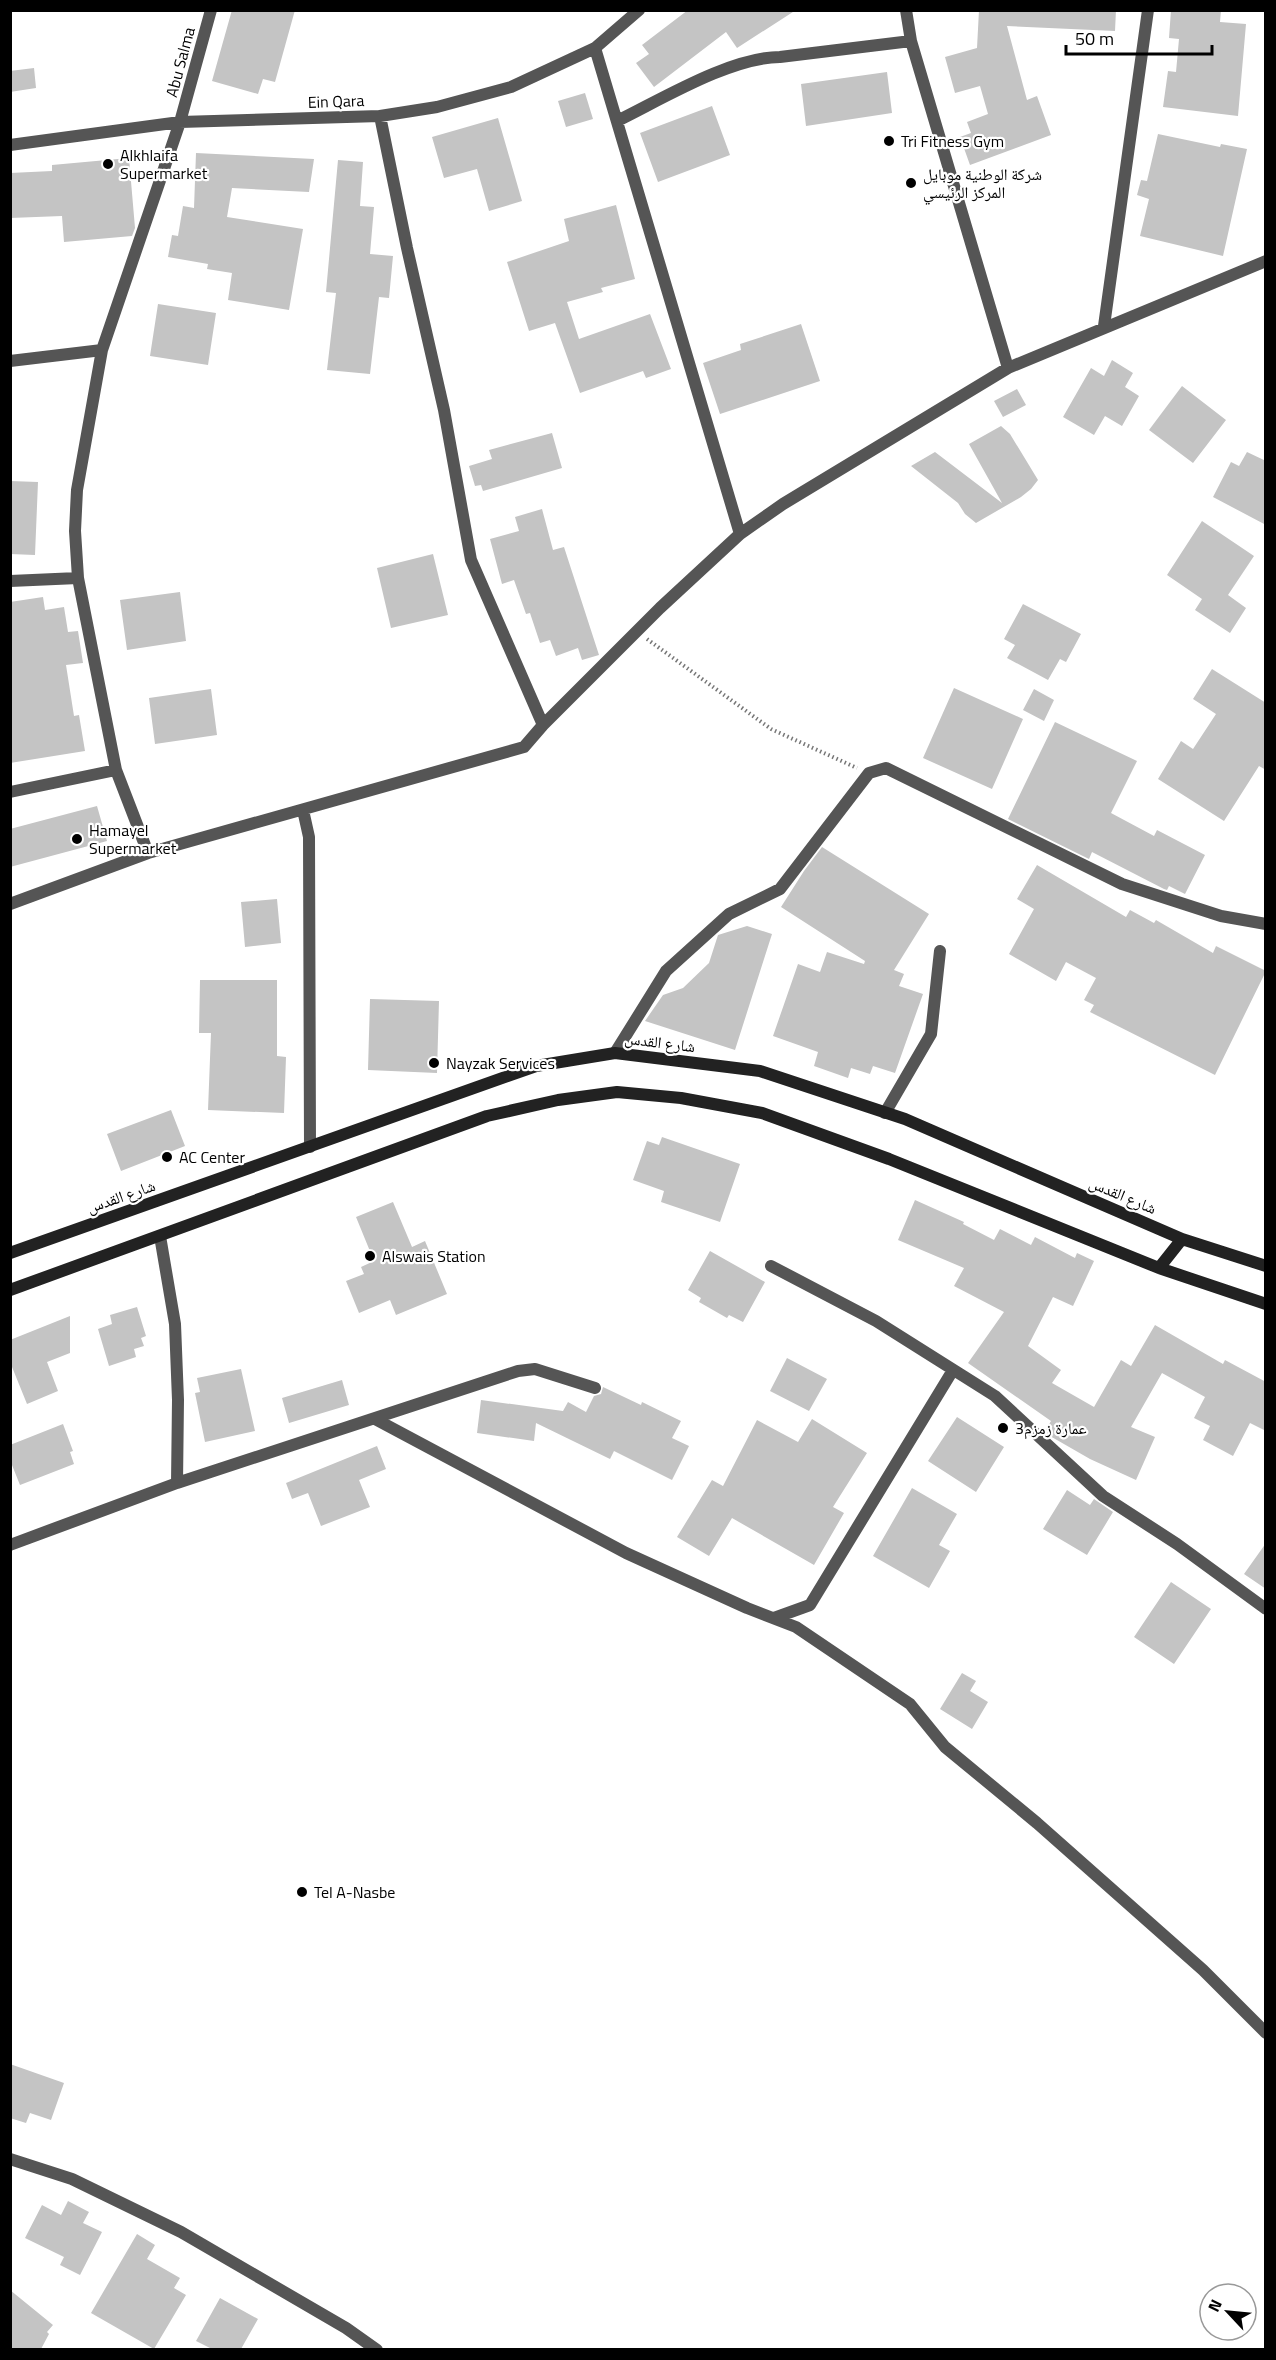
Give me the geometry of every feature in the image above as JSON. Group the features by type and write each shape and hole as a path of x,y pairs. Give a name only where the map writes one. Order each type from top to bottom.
{"main road":[{"name":"شارع القدس","path":"10,1253 536,1066 615,1053 760,1071 904,1119 1182,1239 1266,1266"},
{"path":"10,1290 487,1116 558,1100 617,1092 681,1098 762,1113 890,1159 1158,1268 1266,1304"},
{"path":"1158,1268 1182,1239"}],"street":[{"name":"Abu Salma","path":"148,854 116,770 78,578 75,531 77,490 102,350 180,122 211,10"},
{"name":"Ein Qara","path":"10,145 180,122 380,116 436,107 511,87 595,48 639,10"},
{"path":"906,10 911,41 1008,368"},
{"path":"1104,326 1148,10"},
{"path":"617,121 718,73 763,57 780,57 911,41"},
{"path":"595,48 740,534"},
{"path":"380,116 444,410 471,560 543,725"},
{"path":"10,904 148,854 524,747 637,631 740,534 783,504 1008,368 1104,326 1266,261"},
{"path":"10,362 102,350"},
{"path":"10,581 78,578"},
{"path":"615,1053 666,971 729,915 780,889 869,773 886,768 1122,884 1221,916 1266,924"},
{"path":"10,792 116,770"},
{"path":"303,810 309,837 310,1148"},
{"path":"885,1113 931,1034 940,951"},
{"path":"160,1236 175,1324 178,1400 177,1483"},
{"path":"771,1266 876,1321 995,1396 1104,1496 1178,1544 1266,1609"},
{"path":"10,1545 177,1483 518,1371 535,1369 595,1388"},
{"path":"774,1618 810,1605 953,1370"},
{"path":"375,1419 626,1552 796,1627 910,1704 945,1747 1037,1823 1203,1970 1266,2033"},
{"path":"10,2159 72,2180 181,2232 346,2328 377,2349"}],"path":[{"path":"637,631 771,729 869,773"}],"building":[{"path":"232,10 295,10 275,82 263,79 258,94 212,81"},
{"path":"688,10 796,10 737,48 726,32 654,87 636,63 649,54 642,45"},
{"path":"979,10 1116,10 1115,31 1007,26 1027,100 1037,96 1051,135 970,165 960,137 971,133 967,122 988,114 980,86 955,93 945,57 977,48"},
{"path":"1171,10 1221,10 1220,22 1246,24 1238,116 1163,107 1168,71 1176,72 1179,39 1169,38"},
{"path":"34,68 36,88 10,92 10,71"},
{"path":"887,72 892,113 806,126 801,84"},
{"path":"585,93 593,119 566,127 558,101"},
{"path":"712,106 730,155 658,182 640,133"},
{"path":"498,118 522,201 489,211 477,169 444,178 432,137"},
{"path":"1158,134 1220,147 1221,144 1247,149 1223,256 1140,236 1149,199 1137,195 1141,180 1147,181"},
{"path":"196,153 314,159 309,192 232,188 227,217 303,229 289,310 228,300 232,273 207,269 208,264 168,257 172,235 178,236 183,206 194,208"},
{"path":"129,158 135,228 132,236 64,242 62,216 10,218 10,173 52,171 52,165"},
{"path":"338,160 363,162 360,206 374,207 370,254 393,256 389,298 379,297 370,374 327,370 336,293 326,292"},
{"path":"616,205 635,279 601,288 603,292 567,302 579,339 650,314 671,369 646,378 643,371 580,393 555,323 529,331 507,262 569,241 564,219"},
{"path":"158,304 216,313 208,365 150,356"},
{"path":"801,324 820,381 720,414 703,363 741,350 740,344"},
{"path":"1112,360 1133,373 1125,387 1139,396 1122,426 1105,416 1094,435 1063,417 1091,368 1104,376"},
{"path":"1182,386 1226,420 1193,463 1149,430"},
{"path":"1017,389 1026,405 1003,417 994,401"},
{"path":"1001,426 1010,434 1038,480 1021,497 976,523 965,514 958,503 911,466 935,452 1002,503 969,444"},
{"path":"552,433 562,468 483,491 481,485 475,486 469,466 492,459 489,450"},
{"path":"1247,452 1266,461 1266,525 1213,497 1231,462 1239,466"},
{"path":"10,481 38,482 35,555 10,554"},
{"path":"542,509 553,550 564,547 599,655 582,660 578,648 556,656 550,640 540,643 530,613 526,614 514,580 502,584 490,539 519,531 515,517"},
{"path":"1202,521 1254,556 1228,595 1246,608 1230,633 1195,610 1202,599 1167,575"},
{"path":"433,554 448,615 391,628 377,568"},
{"path":"180,592 186,641 127,650 120,600"},
{"path":"43,597 45,610 64,607 68,632 78,631 83,663 66,665 74,716 79,715 85,751 10,763 10,602"},
{"path":"1023,604 1081,634 1066,662 1060,659 1048,680 1007,658 1015,645 1004,639"},
{"path":"1212,669 1266,703 1266,770 1259,766 1224,821 1158,779 1181,741 1193,749 1216,714 1193,699"},
{"path":"954,688 1023,719 992,789 923,758"},
{"path":"211,689 217,735 155,744 149,698"},
{"path":"1034,689 1054,700 1044,721 1023,710"},
{"path":"1055,722 1137,761 1111,813 1154,836 1157,830 1205,855 1185,894 1169,886 1167,890 1164,889 1092,852 1089,859 1008,819"},
{"path":"97,806 107,841 10,867 10,829"},
{"path":"822,847 929,914 894,970 904,974 899,986 923,994 895,1073 873,1066 870,1074 851,1068 848,1078 814,1066 818,1052 773,1036 798,964 820,972 827,952 864,964 865,961 781,907"},
{"path":"1037,865 1126,917 1130,910 1154,923 1156,920 1213,953 1216,946 1266,971 1215,1075 1090,1012 1094,1005 1084,1000 1096,978 1066,962 1056,981 1009,954 1034,909 1017,899"},
{"path":"277,899 281,943 245,947 241,902"},
{"path":"747,926 772,934 735,1050 645,1021 663,995 683,988 709,963 718,935"},
{"path":"200,980 277,980 277,1056 286,1057 284,1113 208,1110 211,1033 199,1033"},
{"path":"370,999 439,1001 437,1073 368,1070"},
{"path":"171,1110 185,1146 121,1171 107,1134"},
{"path":"662,1137 740,1164 720,1222 661,1202 664,1191 633,1180 647,1141 659,1145"},
{"path":"915,1200 964,1222 963,1224 994,1240 1000,1229 1031,1245 1035,1237 1075,1258 1077,1253 1094,1261 1073,1306 1053,1297 1028,1346 1061,1370 1052,1383 1094,1407 1121,1360 1131,1366 1155,1325 1223,1364 1225,1360 1266,1382 1266,1431 1250,1423 1233,1456 1203,1440 1210,1426 1194,1418 1205,1397 1162,1373 1131,1427 1155,1437 1136,1480 1090,1459 1050,1436 1045,1431 1051,1421 968,1363 1004,1312 954,1286 964,1268 898,1240"},
{"path":"393,1202 412,1247 425,1241 447,1294 396,1315 390,1300 359,1313 346,1281 364,1274 361,1267 374,1261 356,1217"},
{"path":"710,1251 765,1282 743,1322 729,1315 727,1318 699,1302 701,1298 688,1290"},
{"path":"137,1307 146,1336 141,1338 144,1346 134,1349 136,1357 109,1366 98,1329 112,1324 110,1315"},
{"path":"70,1316 70,1353 47,1362 58,1391 27,1404 10,1362 10,1340"},
{"path":"787,1358 827,1379 809,1411 770,1391"},
{"path":"241,1369 255,1431 205,1442 195,1393 200,1392 197,1378"},
{"path":"342,1380 349,1405 289,1423 282,1398"},
{"path":"603,1387 641,1405 642,1402 681,1421 672,1438 689,1446 672,1480 614,1451 610,1459 536,1423 534,1441 477,1433 481,1400 563,1411 568,1402 586,1412 594,1396 601,1394"},
{"path":"957,1417 1004,1447 976,1492 928,1461"},
{"path":"812,1419 867,1453 833,1507 844,1513 814,1565 732,1518 709,1556 677,1537 712,1480 723,1486 757,1420 798,1442"},
{"path":"63,1424 73,1451 70,1452 74,1464 20,1485 10,1460 10,1445"},
{"path":"377,1446 386,1469 359,1480 370,1507 321,1526 308,1493 292,1499 286,1483"},
{"path":"912,1488 957,1514 939,1545 950,1551 929,1588 873,1556"},
{"path":"1067,1490 1090,1505 1094,1499 1113,1512 1087,1555 1043,1529"},
{"path":"1266,1543 1266,1589 1244,1574"},
{"path":"1171,1582 1211,1609 1174,1664 1134,1637"},
{"path":"962,1673 976,1681 970,1691 988,1702 972,1729 940,1709"},
{"path":"10,2064 64,2083 51,2120 30,2113 26,2123 10,2118"},
{"path":"68,2201 89,2212 83,2223 102,2232 80,2275 60,2265 64,2257 25,2238 42,2205 61,2215"},
{"path":"137,2234 155,2245 147,2259 180,2278 174,2288 186,2295 154,2349 91,2313"},
{"path":"10,2290 53,2325 47,2332 49,2334 41,2349 10,2349"},
{"path":"220,2298 258,2319 241,2349 212,2349 196,2341"}],"place":[{"name":"Tri Fitness Gym","path":"889,141"},
{"name":"Alkhlaifa Supermarket","path":"108,164"},
{"name":"شركة الوطنية موبايل المركز الرئيسي","path":"911,183"},
{"name":"Hamayel Supermarket","path":"77,839"},
{"name":"Nayzak Services","path":"434,1063"},
{"name":"AC Center","path":"167,1157"},
{"name":"Alswais Station","path":"370,1256"},
{"name":"عمارة زمزم3","path":"1003,1428"},
{"name":"Tel A-Nasbe","path":"302,1892"}]}
